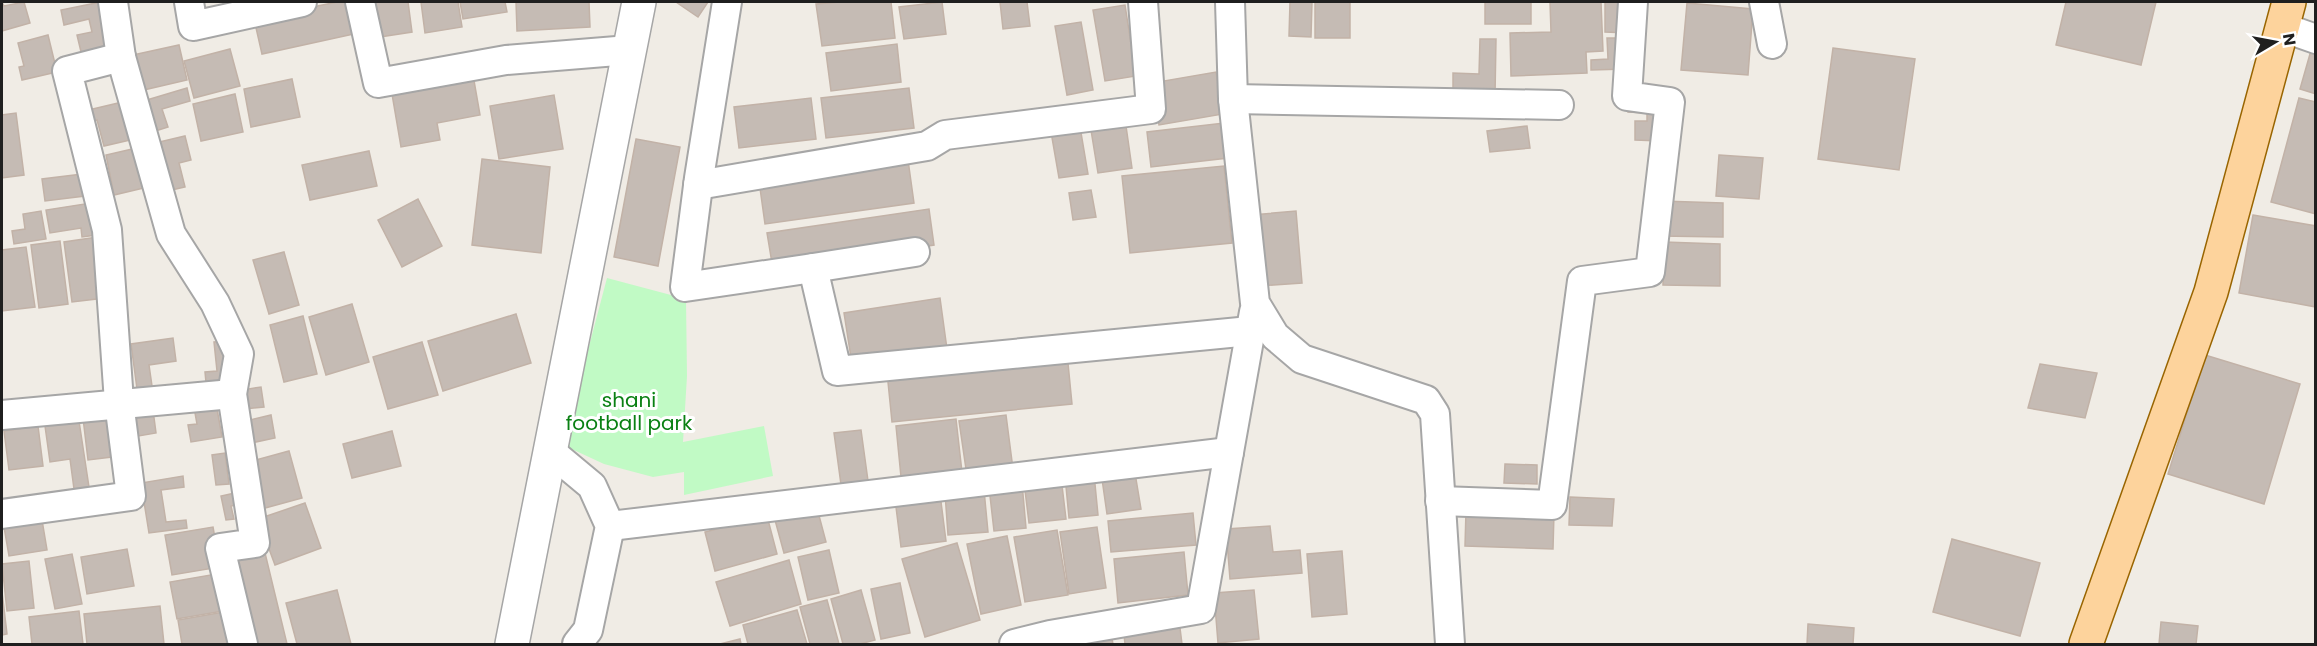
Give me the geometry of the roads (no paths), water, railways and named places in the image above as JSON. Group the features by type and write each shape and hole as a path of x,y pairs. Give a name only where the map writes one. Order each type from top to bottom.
{"main road":[{"path":"2086,645 2211,292 2286,14"}],"street":[{"path":"113,2 121,57 171,234 215,303 239,354 232,394 255,543 220,548 243,645"},
{"path":"189,2 193,26 302,2"},
{"path":"360,2 378,83 506,60 629,50"},
{"path":"512,645 639,2"},
{"path":"727,2 698,185 685,287 915,252"},
{"path":"698,185 927,146 945,135 1151,109 1143,2"},
{"path":"1014,645 1050,635 1201,609 1256,303 1233,99 1230,2"},
{"path":"1440,501 1552,505 1582,281 1650,273 1670,102 1627,96 1633,2"},
{"path":"1764,2 1772,44"},
{"path":"2286,14 2316,39"},
{"path":"2,514 131,496 119,402 107,230 67,71 121,57"},
{"path":"1233,99 1559,105"},
{"path":"813,268 837,371 1251,331"},
{"path":"1256,303 1275,336 1302,359 1426,400 1435,414 1449,645"},
{"path":"2,415 119,402 232,394"},
{"path":"550,451 592,486 610,526 588,630 577,645"},
{"path":"610,526 1229,452"}],"park label":[{"name":"shani football park","path":"629,412"}]}
